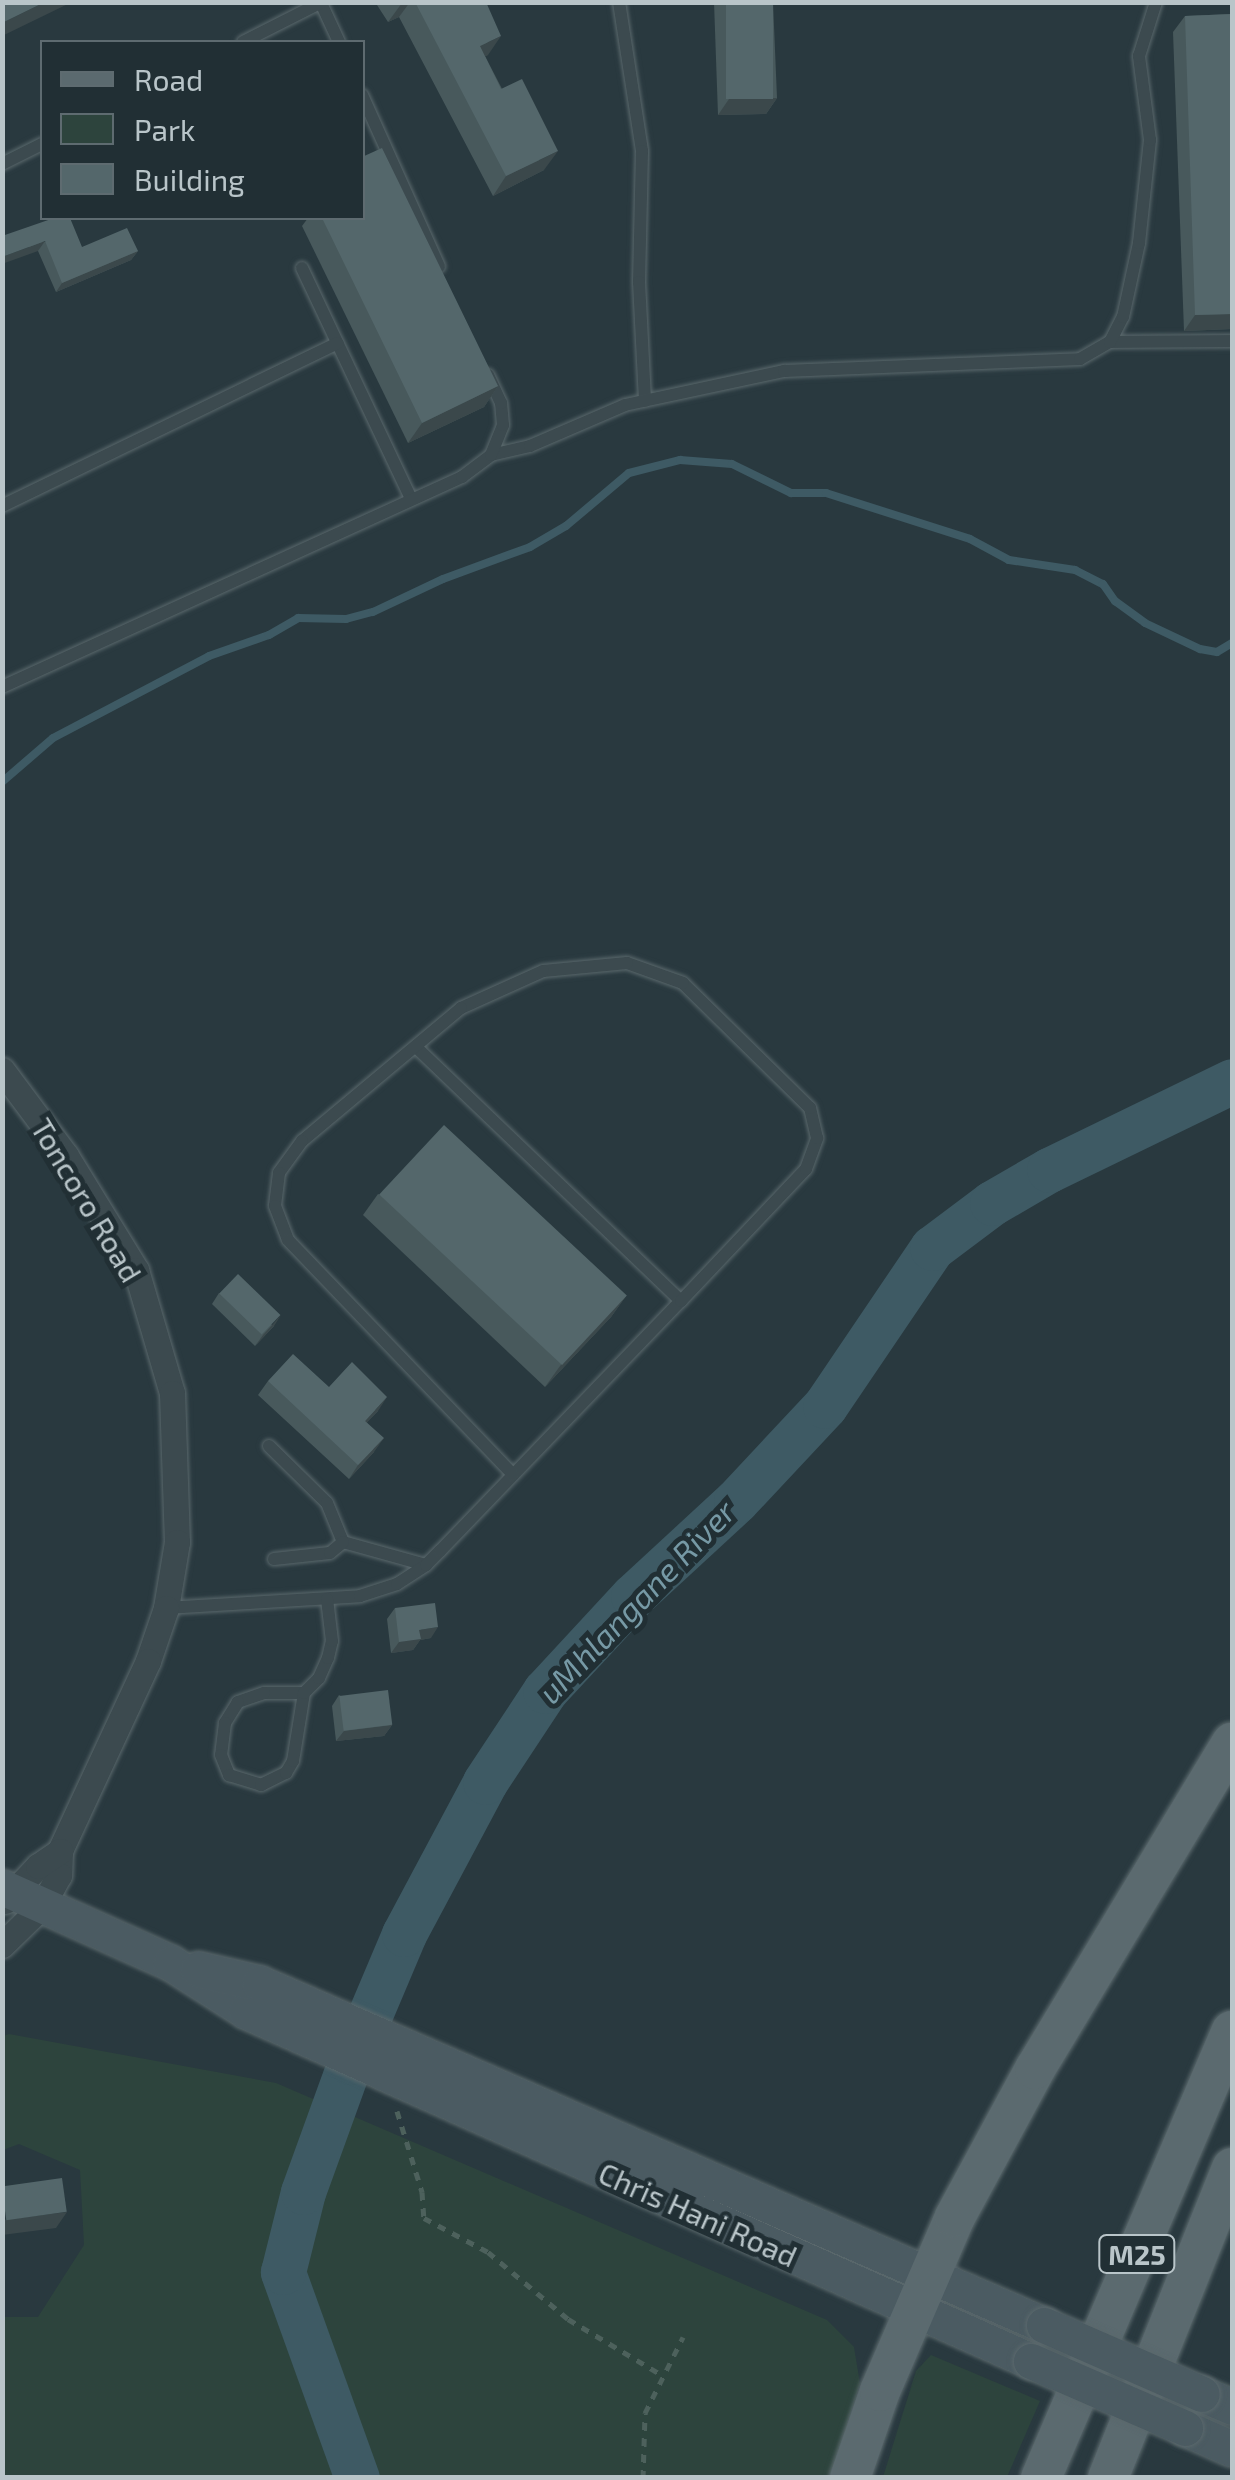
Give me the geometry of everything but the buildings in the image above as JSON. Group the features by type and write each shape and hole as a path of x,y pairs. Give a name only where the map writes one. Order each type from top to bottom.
{"main road":[{"path":"850,2478 920,2292 1035,2069 1232,1743"},
{"name":"Chris Hani Road","path":"15,1897 498,2106 712,2220 832,2274 920,2292 1044,2325 1217,2400"},
{"name":"M25","path":"1041,2478 1232,2031"},
{"name":"Chris Hani Road","path":"498,2106 728,2187 847,2239 920,2292 1031,2361 1232,2449"},
{"name":"M25","path":"1108,2478 1232,2168"}],"street":[{"name":"Toncoro Road","path":"2,1070 66,1156 136,1270 172,1394 176,1542 166,1608 148,1662 60,1852 38,1866 15,1897 2,1944"}],"lane":[{"path":"619,2 642,152 639,282 645,400"},
{"path":"1110,342 1123,317 1139,242 1150,140 1139,56 1156,2"},
{"path":"246,40 322,3 338,40"},
{"path":"365,102 444,276"},
{"path":"2,164 40,145"},
{"path":"302,268 411,499"},
{"path":"2,687 462,476 490,455 530,446 645,400 784,371 1080,359 1110,342 1232,341"},
{"path":"2,506 338,343"},
{"path":"484,367 501,404 503,425 490,455"},
{"path":"166,1608 360,1596 398,1584 426,1565 513,1475 681,1301 806,1169 817,1138 810,1108 683,983 627,963 543,971 461,1008 302,1141 279,1173 275,1206 288,1240 513,1475"},
{"path":"416,1047 681,1301"},
{"path":"269,1446 328,1503 343,1542"},
{"path":"343,1542 426,1565"},
{"path":"274,1559 330,1554 343,1542"},
{"path":"304,1694 264,1693 238,1702 225,1724 220,1755 229,1775 261,1785 286,1773 292,1761 304,1694 319,1678 328,1658 332,1641 328,1599"}],"path":[{"path":"397,2111 422,2192 424,2218 488,2252 568,2319 662,2375"},
{"path":"643,2478 645,2413 683,2337"}],"green space":[{"path":"3,2036 276,2083 827,2320 854,2347 860,2384 831,2477 3,2477 3,2317 38,2317 84,2245 80,2170 19,2144 3,2150"},
{"path":"931,2355 1040,2401 1007,2477 883,2477 916,2371"}],"waterway":[{"path":"2,782 53,738 209,656 269,635 298,618 346,619 373,612 443,579 530,547 566,526 629,473 680,460 732,464 791,493 826,493 970,539 1009,560 1075,570 1103,584 1115,601 1145,623 1200,649 1217,652 1232,643"},
{"name":"uMhlangane River","path":"357,2478 283,2272 303,2192 350,2062 404,1934 485,1782 545,1691 633,1596 736,1501 825,1406 932,1248 992,1203 1049,1170 1232,1081"}]}
